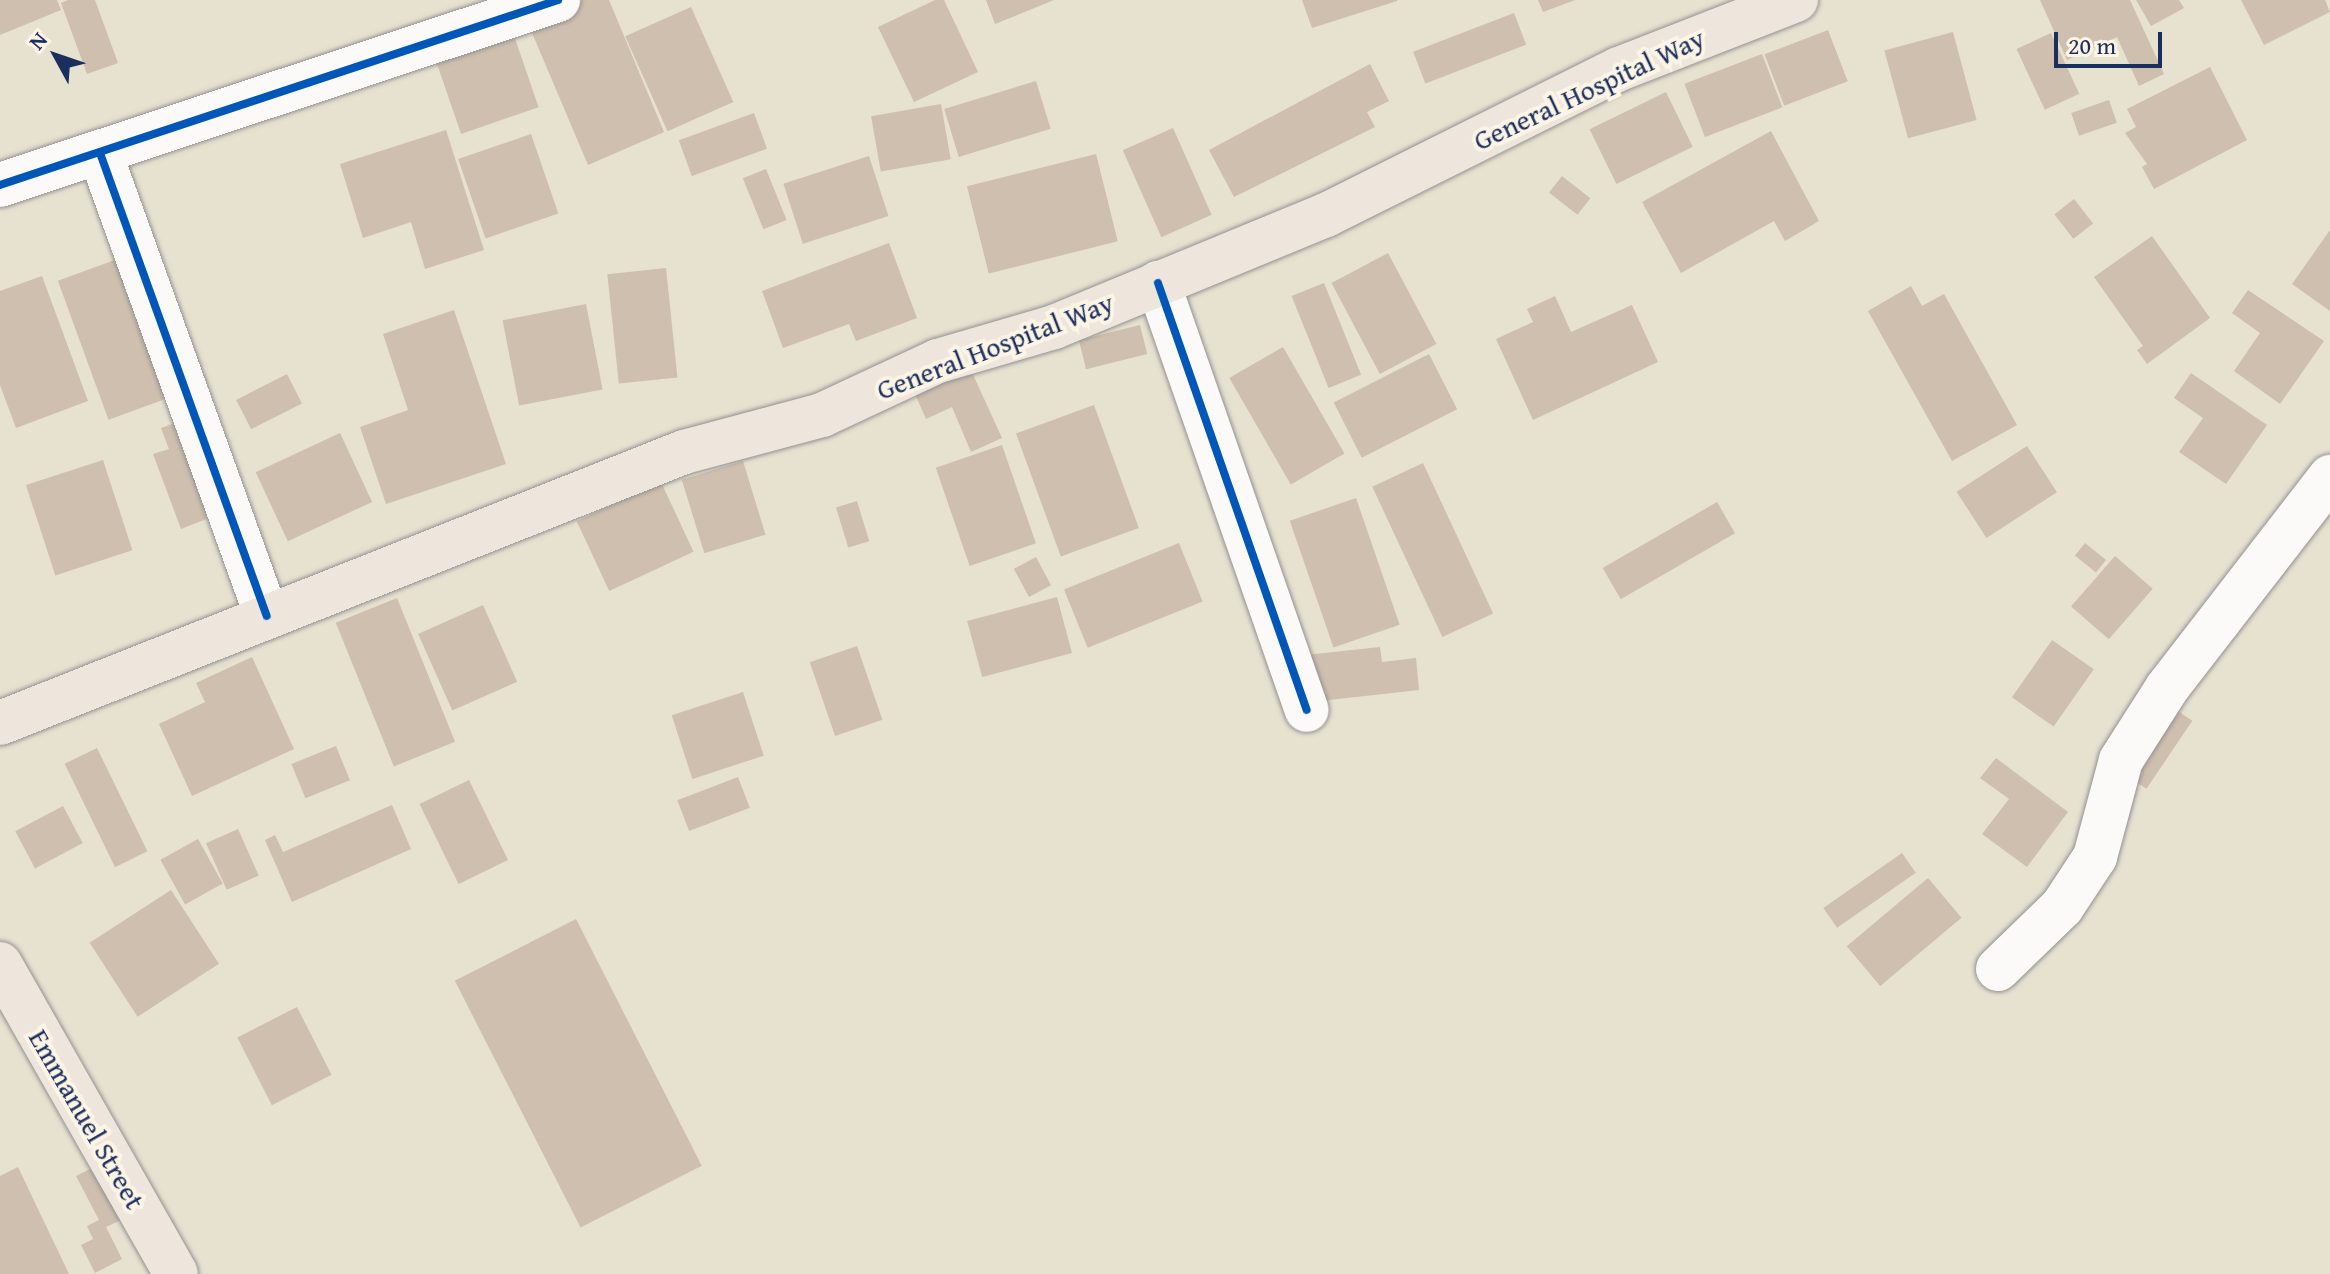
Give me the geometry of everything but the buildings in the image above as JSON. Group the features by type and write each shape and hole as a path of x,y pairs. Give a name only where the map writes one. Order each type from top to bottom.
{"main road":[{"name":"General Hospital Way","path":"0,723 684,452 822,415 938,361 1054,327 1326,215 1619,69 1796,0"},
{"name":"Emmanuel Street","path":"0,964 176,1274"}],"street":[{"path":"0,185 558,0"},
{"path":"100,153 267,616"},
{"path":"1158,283 1307,710"},
{"path":"1998,969 2062,907 2095,857 2121,760 2167,688 2330,477"}],"cycle path":[{"path":"0,185 558,0"},
{"path":"100,153 267,616"},
{"path":"1158,283 1307,710"}]}
